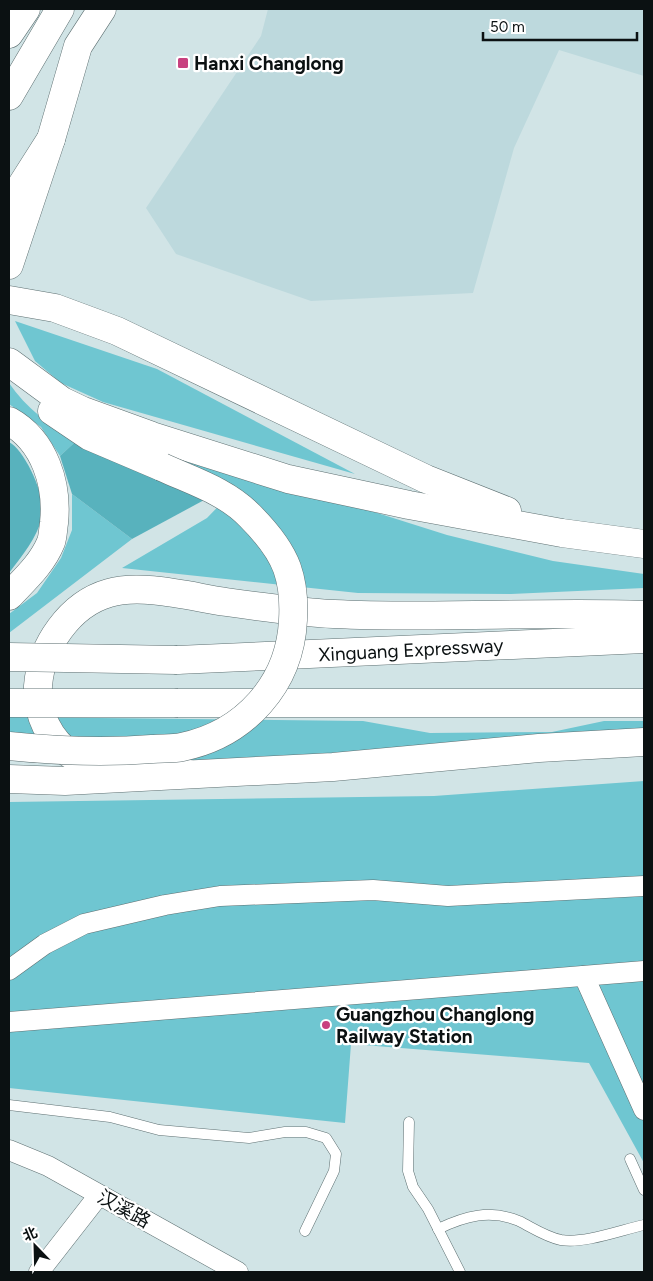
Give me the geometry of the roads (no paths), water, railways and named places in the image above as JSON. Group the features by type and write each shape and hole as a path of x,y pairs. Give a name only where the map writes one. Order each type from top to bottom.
{"main road":[{"path":"9,34 26,9"},
{"path":"9,96 60,9"},
{"path":"9,265 78,46 102,9"},
{"path":"9,205 50,139"},
{"path":"9,300 55,308 117,331 426,478 562,533"},
{"path":"9,363 62,401 83,411 152,436 279,476 409,505 562,533 644,544"},
{"path":"9,363 22,386 40,403 89,436 219,492 237,504 250,516 278,551 287,568 294,603 290,648 284,669 265,698 242,719 224,731 182,747 114,752 73,752 9,746"},
{"path":"9,421 18,426 44,458 53,480 56,506 52,541 38,566 9,596"},
{"path":"189,774 73,756 62,749 51,736 40,709 38,697 39,678 47,648 57,629 95,599 110,592 130,590 164,592 264,608 335,614 644,615"},
{"name":"Xinguang Expressway","path":"9,657 177,660 644,639"},
{"path":"9,703 644,703"},
{"path":"9,779 65,781 333,767 539,748 644,742"}],"street":[{"path":"9,970 44,944 84,924 164,905 220,896 373,890 448,896 644,886"},
{"path":"9,1022 644,971"},
{"path":"584,976 644,1110"},
{"name":"汉溪路","path":"9,1150 48,1166 238,1272"},
{"path":"39,1272 99,1195"}],"lane":[{"path":"9,1105 110,1117 159,1130 249,1138 285,1132 306,1132 326,1138 336,1154 334,1172 305,1232"},
{"path":"409,1122 408,1170 413,1187 428,1209 460,1272"},
{"path":"630,1159 644,1190"},
{"path":"438,1229 460,1218 481,1214 517,1220 543,1234 561,1240 578,1240 644,1225"}],"place":[{"name":"Hanxi Changlong","path":"183,63"},
{"name":"Guangzhou Changlong Railway Station","path":"326,1025"}]}
